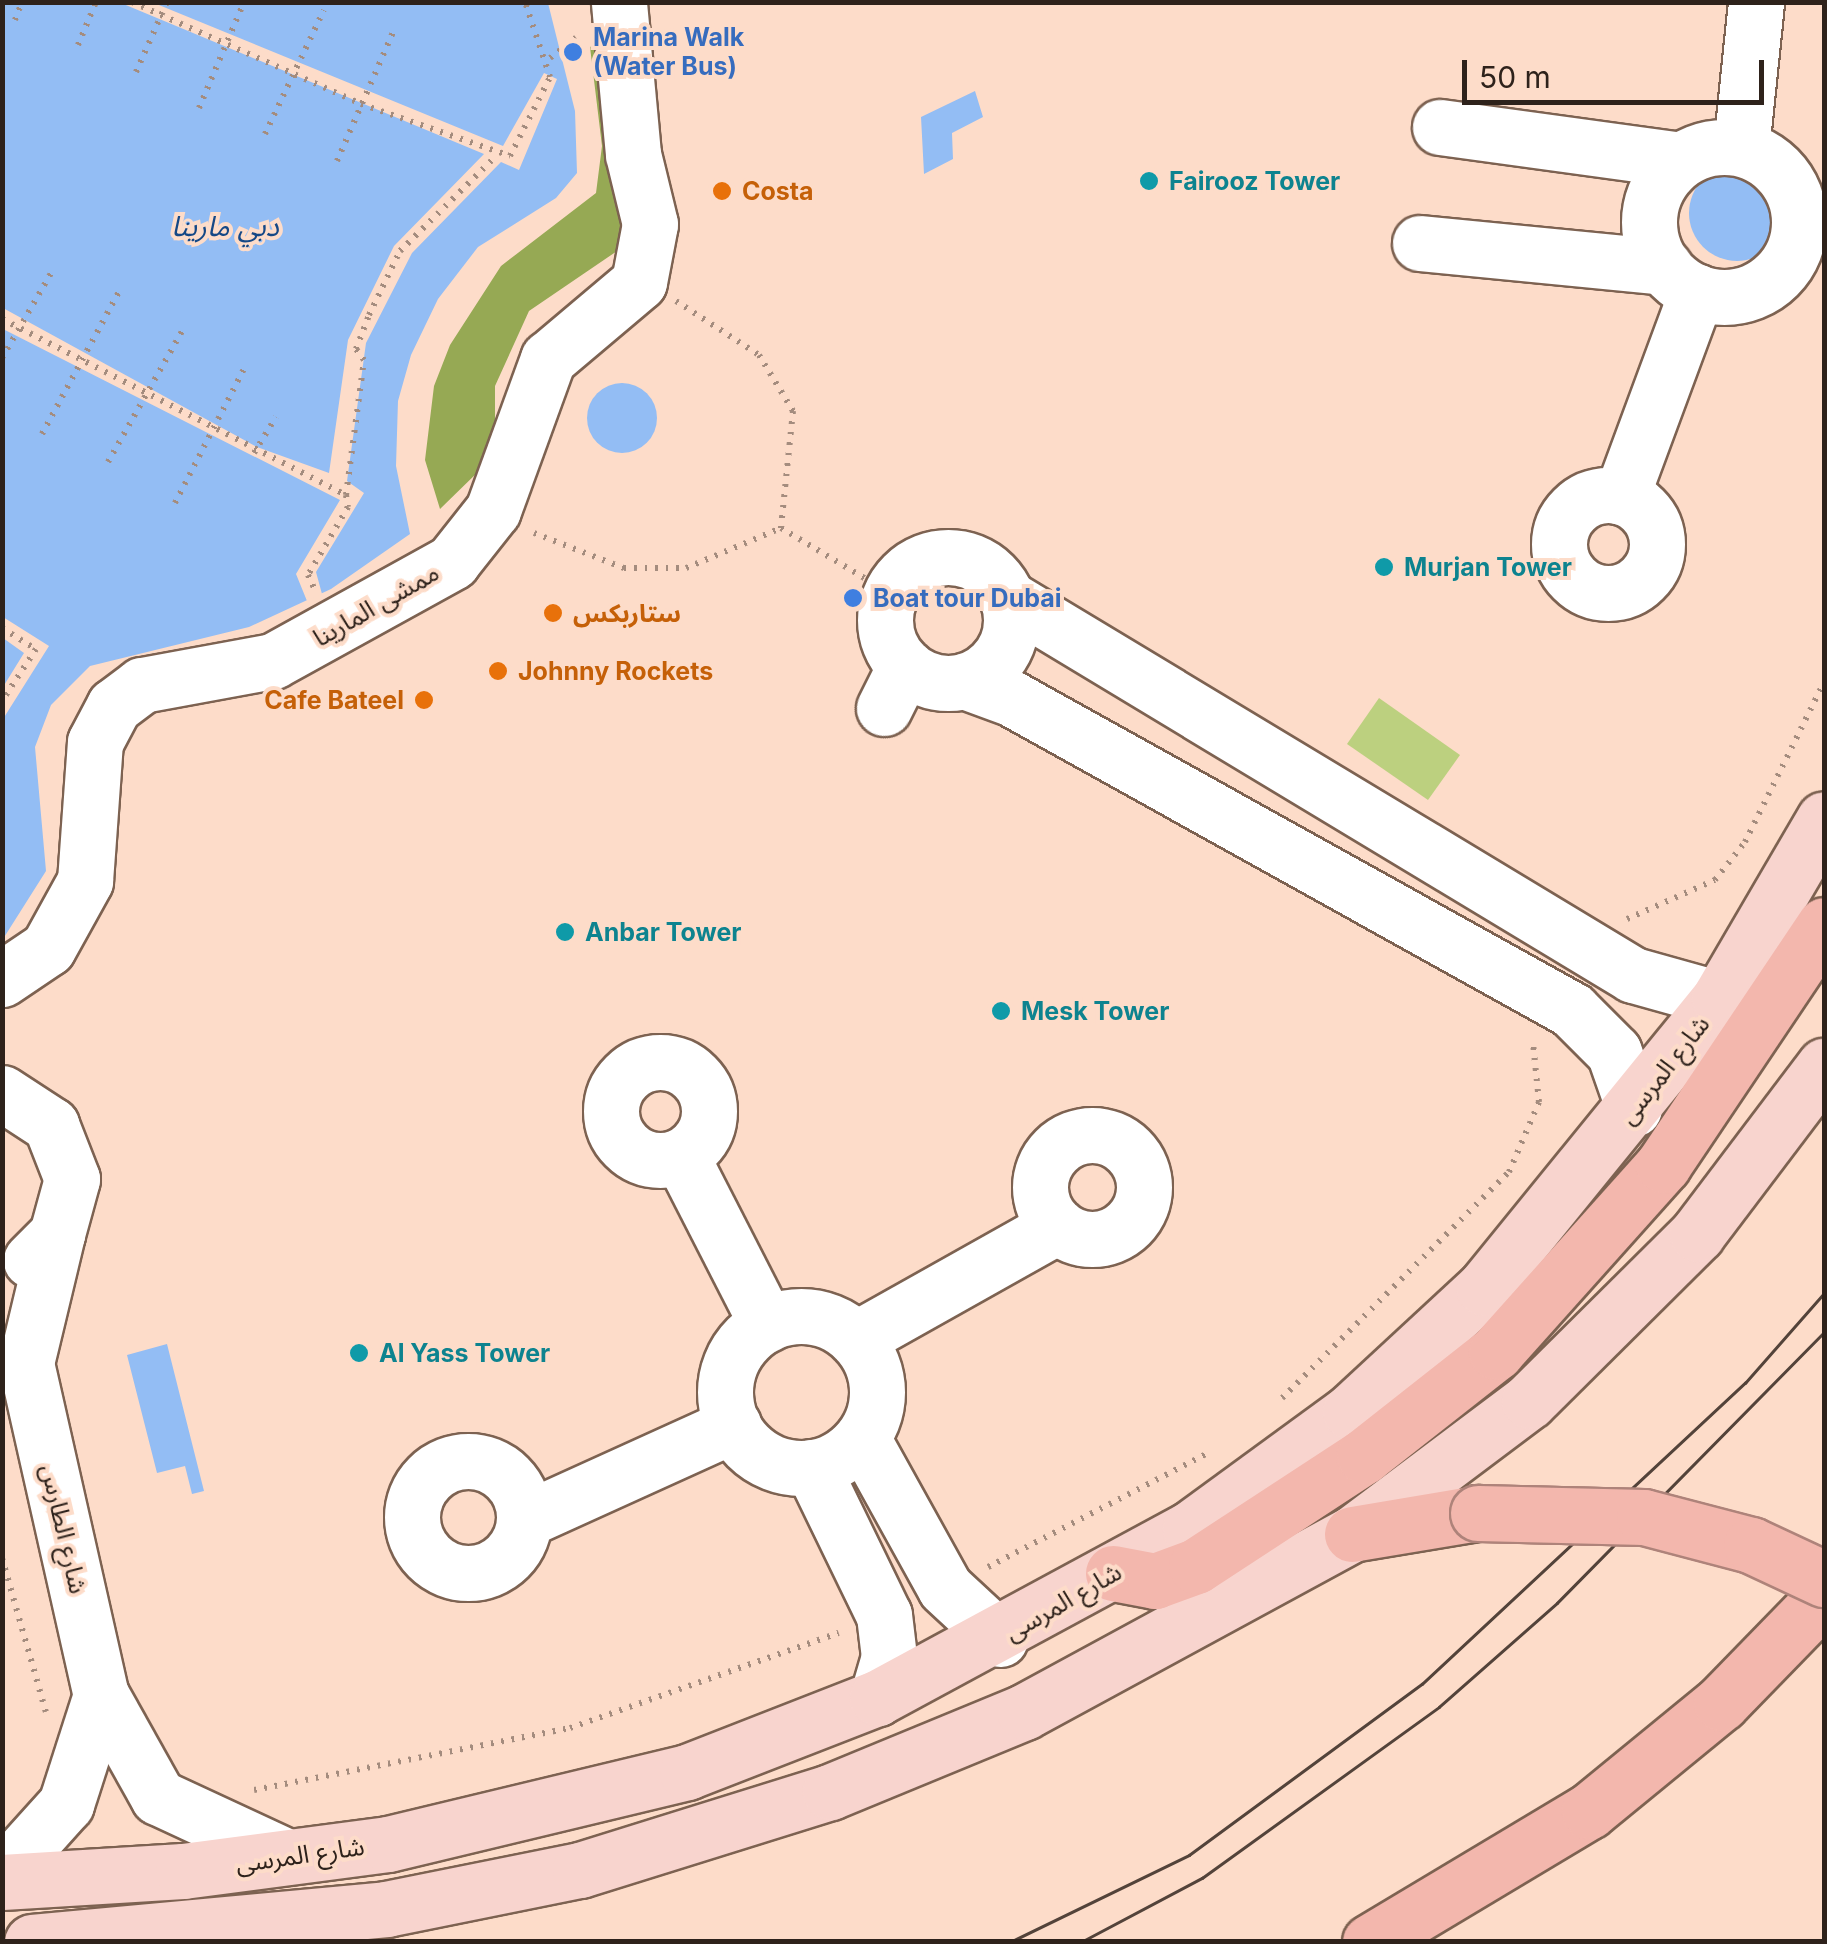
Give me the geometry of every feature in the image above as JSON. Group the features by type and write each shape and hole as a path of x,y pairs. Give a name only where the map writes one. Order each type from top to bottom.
{"highway":[{"path":"1112,1573 1155,1581 1196,1566 1419,1416 1532,1317 1663,1166 1824,925"},
{"path":"1352,1534 1478,1514 1644,1517 1751,1545 1824,1579"},
{"path":"1370,1942 1590,1811 1721,1704 1824,1597"}],"main road":[{"name":"شارع المرسى","path":"2,1878 287,1857 589,1801 877,1698 1000,1638 1112,1573 1260,1482 1426,1346 1634,1109 1718,999 1824,819"},
{"path":"32,1942 386,1909 676,1844 930,1756 1352,1534 1528,1401 1609,1326 1777,1139 1824,1066"}],"street":[{"path":"619,2 632,154 650,224 640,282"},
{"path":"1742,148 1756,2"},
{"path":"1420,243 1681,279 1743,295 1803,276 1812,212 1785,177 1742,148 1680,160 1440,126"},
{"path":"1621,497 1681,279 1650,210 1680,160"},
{"name":"ممشى المارينا","path":"2,979 48,948 86,881 95,742 114,706 142,685 273,661 332,635 452,562 493,510 548,359 640,282"},
{"path":"1634,1109 1614,1052 1552,998 1022,704 964,682 894,687 887,631 890,594 933,559 999,571 1582,943 1659,988 1718,999"},
{"path":"964,682 1004,649 999,571"},
{"name":"شارع الطارس","path":"2,1093 52,1125 66,1150 72,1179 57,1234 14,1346 53,1484 101,1695 158,1797 287,1857"},
{"path":"681,1156 768,1324"},
{"path":"856,1340 1057,1226"},
{"path":"2,1273 57,1234"},
{"path":"862,1438 812,1468 766,1460 732,1425 726,1379 748,1337 768,1324 814,1317 856,1340 877,1382 862,1438 944,1588 1000,1638"},
{"path":"524,1520 732,1425"},
{"path":"2,1430 53,1484"},
{"path":"812,1468 884,1615 889,1657 877,1698"},
{"path":"2,1878 66,1804 101,1695"}],"path":[{"path":"15,20 22,2"},
{"path":"78,46 96,2"},
{"path":"132,2 361,104 510,156 550,77 525,2"},
{"path":"136,72 167,2"},
{"path":"199,108 244,2"},
{"path":"266,134 324,10"},
{"path":"338,161 394,32"},
{"path":"316,560 346,494 364,360 356,348 369,315 400,251 498,154"},
{"path":"2,358 54,268"},
{"path":"640,282 759,355 792,411 781,528"},
{"path":"42,434 120,290"},
{"path":"2,319 254,453 346,494"},
{"path":"108,462 185,326"},
{"path":"175,503 247,362"},
{"path":"254,453 276,417"},
{"path":"493,510 565,551 624,568 686,568 781,528"},
{"path":"781,528 890,594"},
{"path":"2,628 36,649 2,701"},
{"path":"1582,943 1716,880 1746,842 1824,682"},
{"path":"1267,1410 1509,1172 1539,1102 1533,1040 1552,998"},
{"path":"944,1588 1225,1444"},
{"path":"2,1558 52,1734"},
{"path":"234,1793 570,1728 884,1615"}],"green space":[{"path":"598,42 628,205 620,249 529,311 495,386 495,437 482,468 440,509 425,460 434,386 450,345 501,266 596,193 602,146 590,47"},
{"path":"1379,698 1460,755 1428,800 1347,744"}],"water":[{"name":"دبي مارينا","path":"3,3 548,3 575,111 577,173 556,198 478,247 438,299 411,355 398,401 396,466 410,534 331,589 249,627 90,666 51,705 35,747 46,871 3,939"},
{"path":"975,91 983,117 952,133 953,159 924,174 921,117"},
{"path":"1737,165 1755,169 1771,179 1781,195 1785,213 1781,231 1771,247 1755,257 1737,261 1719,257 1703,247 1693,231 1689,213 1693,195 1703,179 1719,169"},
{"path":"622,383 636,385 647,393 655,404 655,432 647,443 636,451 622,453 608,451 597,443 589,432 587,418 589,404 597,393 608,385"},
{"path":"167,1344 204,1491 192,1494 185,1466 157,1473 127,1355"}],"pier":[{"path":"121,3 154,3 503,146 544,73 557,79 519,170 501,162 412,253 366,343 347,481 364,493 316,572 322,594 307,601 296,574 340,500 3,329 3,308 257,447 329,473 348,340 394,246 484,154"},
{"path":"3,617 49,646 3,719 3,687 24,653 3,638"}],"tram line":[{"path":"1010,1942 1189,1855 1422,1684 1745,1383 1824,1293"},
{"path":"1081,1942 1202,1878 1439,1707 1557,1603 1824,1332"}],"place":[{"name":"Marina Walk (Water Bus)","path":"573,52"},
{"name":"Fairooz Tower","path":"1149,181"},
{"name":"Costa","path":"722,191"},
{"name":"Murjan Tower","path":"1384,567"},
{"name":"Boat tour Dubai","path":"853,598"},
{"name":"ستاربكس","path":"553,613"},
{"name":"Johnny Rockets","path":"498,671"},
{"name":"Cafe Bateel","path":"424,700"},
{"name":"Anbar Tower","path":"565,932"},
{"name":"Mesk Tower","path":"1001,1011"},
{"name":"Al Yass Tower","path":"359,1353"}]}
